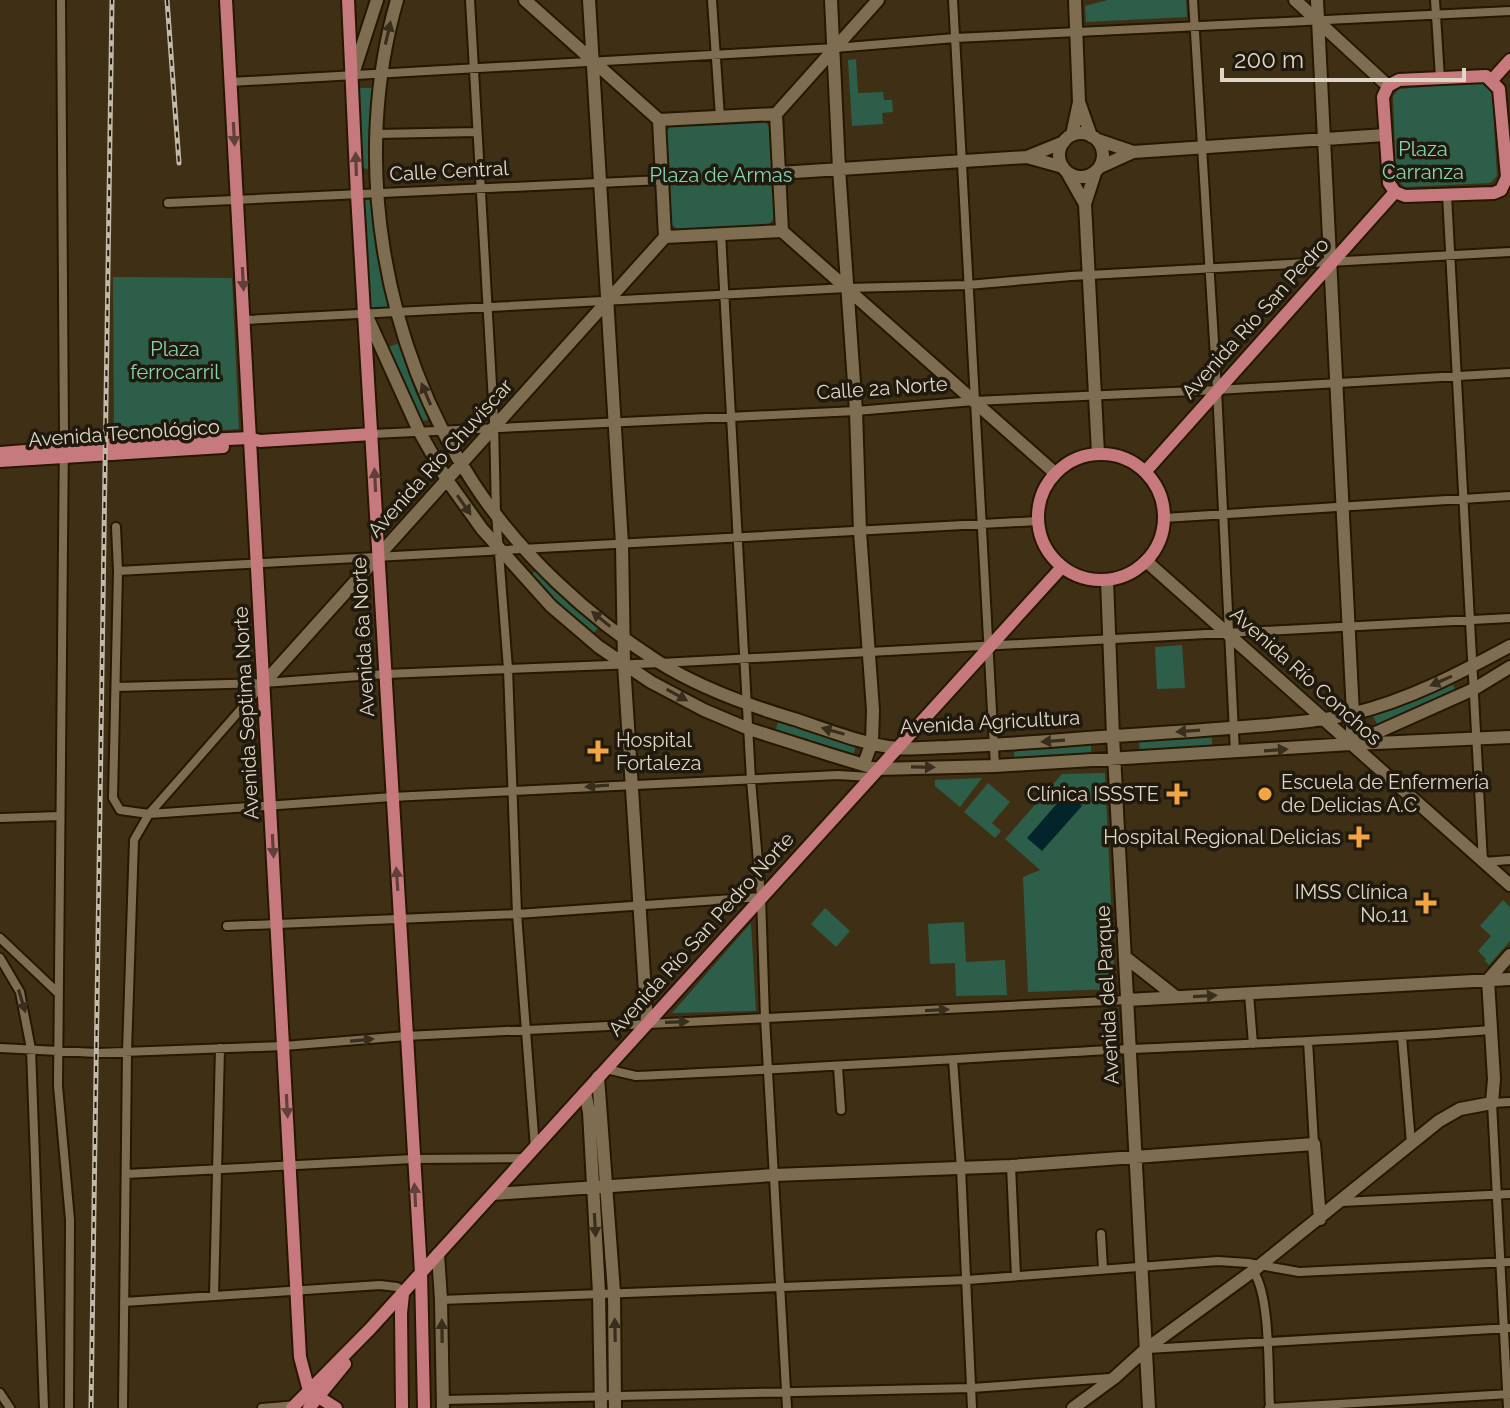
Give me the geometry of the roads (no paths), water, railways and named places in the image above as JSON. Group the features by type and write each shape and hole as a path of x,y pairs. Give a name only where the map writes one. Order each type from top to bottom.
{"main road":[{"name":"Avenida Septima Norte","path":"226,0 300,1357 312,1399"},
{"name":"Avenida 6a Norte","path":"348,0 421,1272 424,1408"},
{"path":"353,74 377,0"},
{"name":"Avenida Agricultura","path":"397,0 380,72 378,194 396,312 418,375 442,431 461,464 524,549 574,597 661,663 747,705 896,748 993,745 1324,719 1392,702 1510,646"},
{"path":"525,0 659,120 665,237 782,231 1055,473"},
{"path":"589,0 622,544 624,664 647,1023"},
{"path":"831,0 856,411 860,532 873,710 872,742 864,764"},
{"path":"782,231 776,114 878,0"},
{"path":"1075,0 1079,102 1068,138 1059,154 1085,204"},
{"path":"1295,0 1388,86"},
{"path":"1317,0 1322,140 1344,505 1353,714 1351,744 1510,737"},
{"path":"1492,80 1510,60"},
{"path":"1486,76 1492,80 1499,89 1506,132 1506,193 1405,196 1395,192 1389,183 1385,135 1383,97 1388,86 1399,80 1486,76"},
{"path":"1079,102 1104,153 1085,204 1098,453"},
{"path":"659,120 776,114"},
{"path":"779,173 1027,157 1085,133 1133,152 1385,135"},
{"path":"1027,157 1084,177 1133,152"},
{"name":"Avenida Río San Pedro","path":"1145,472 1395,192"},
{"name":"Avenida Río Chuviscar","path":"264,683 665,237"},
{"name":"Avenida Agricultura","path":"365,312 419,431 447,480 500,550 551,606 624,664 704,710 749,729 864,764 874,773 1351,744 1474,689 1510,667"},
{"name":"Calle 2a Norte","path":"252,442 372,434"},
{"name":"Avenida Tecnológico","path":"0,453 252,442"},
{"name":"Avenida Tecnológico","path":"0,461 64,452"},
{"path":"1098,453 1131,461 1145,472 1160,493 1164,518 1162,534 1146,561 1135,570 1107,580 1076,575 1062,567 1041,539 1038,521 1039,504 1045,487 1055,473 1068,463 1098,453"},
{"name":"Avenida Río Conchos","path":"1146,561 1510,885"},
{"name":"Avenida Río San Pedro Norte","path":"293,1407 312,1399 421,1272 1062,567"},
{"name":"Avenida del Parque","path":"1107,580 1149,1408"},
{"path":"1073,1408 1114,1378 1146,1349 1257,1269 1450,1114 1492,1103 1494,1079 1488,980 1510,955"},
{"path":"1125,957 1177,998"},
{"path":"1127,1000 1510,979"},
{"path":"602,1073 614,1292 615,1408"},
{"path":"585,1092 589,1112 599,1293 601,1401"},
{"path":"493,1194 774,1175 1011,1166 1314,1144 1320,1219"},
{"path":"438,1254 443,1404"},
{"path":"402,1408 401,1313 404,1291"},
{"path":"312,1399 336,1408"}],"street":[{"path":"61,0 64,452 57,992 59,1111 70,1220 69,1408"},
{"path":"470,0 496,514 508,669 517,914 535,1148"},
{"path":"712,0 720,117"},
{"path":"953,0 995,766"},
{"path":"1193,0 1235,752"},
{"path":"1435,0 1440,78"},
{"path":"231,82 835,48 955,38 1510,11"},
{"path":"377,134 477,132"},
{"name":"Calle Central","path":"168,203 662,180"},
{"path":"1447,195 1483,862 1510,860"},
{"path":"721,234 751,780 761,897 787,1408"},
{"path":"245,320 847,288 968,285 1089,275 1510,252"},
{"name":"Calle 2a Norte","path":"372,434 856,411 974,401 1510,373"},
{"path":"1164,518 1510,496"},
{"path":"118,571 1038,521"},
{"path":"116,527 118,571 113,798 120,810 149,814 392,797 874,773"},
{"path":"116,687 264,683 386,674 988,647 1510,618"},
{"name":"Avenida Río Chuviscar","path":"123,1408 132,849 136,834 149,814 264,683"},
{"path":"0,818 60,816"},
{"path":"227,926 517,914 761,897"},
{"path":"0,938 57,992"},
{"path":"0,958 20,992 31,1049 44,1408"},
{"path":"1249,994 1253,1044"},
{"path":"0,1048 127,1052 284,1046 406,1036 1127,1000"},
{"path":"602,1073 636,1076 838,1067 1491,1030"},
{"path":"1402,1037 1411,1143"},
{"path":"1308,1041 1314,1144"},
{"path":"214,1296 220,1048"},
{"path":"953,1060 972,1408"},
{"path":"838,1067 841,1110"},
{"path":"1508,1408 1492,1103 1510,1102"},
{"path":"126,1174 413,1159 525,1158"},
{"path":"1011,1166 1016,1276"},
{"path":"1340,1202 1510,1194"},
{"path":"1101,1234 1103,1269"},
{"path":"441,1300 967,1280 1218,1261 1257,1269 1299,1272 1510,1262"},
{"path":"1257,1269 1262,1287 1269,1408 1508,1394"},
{"path":"124,1302 380,1285 404,1291"},
{"path":"1146,1349 1506,1328"},
{"path":"443,1404 601,1401 616,1394 972,1388 1114,1378"},
{"path":"0,1393 8,1408"},
{"path":"262,1408 293,1407"}],"water":[{"path":"1067,792 1082,806 1042,851 1027,838"}],"railway":[{"path":"91,1408 112,0"},
{"path":"167,0 179,163"}],"place":[{"name":"Hospital Fortaleza","path":"598,751"},
{"name":"Clínica ISSSTE","path":"1177,794"},
{"name":"Escuela de Enfermería de Delicias A.C","path":"1265,794"},
{"name":"Hospital Regional Delicias","path":"1359,837"},
{"name":"IMSS Clínica No.11","path":"1426,903"}],"park label":[{"name":"Plaza Carranza","path":"1423,160"},
{"name":"Plaza de Armas","path":"721,175"},
{"name":"Plaza ferrocarril","path":"175,360"}]}
